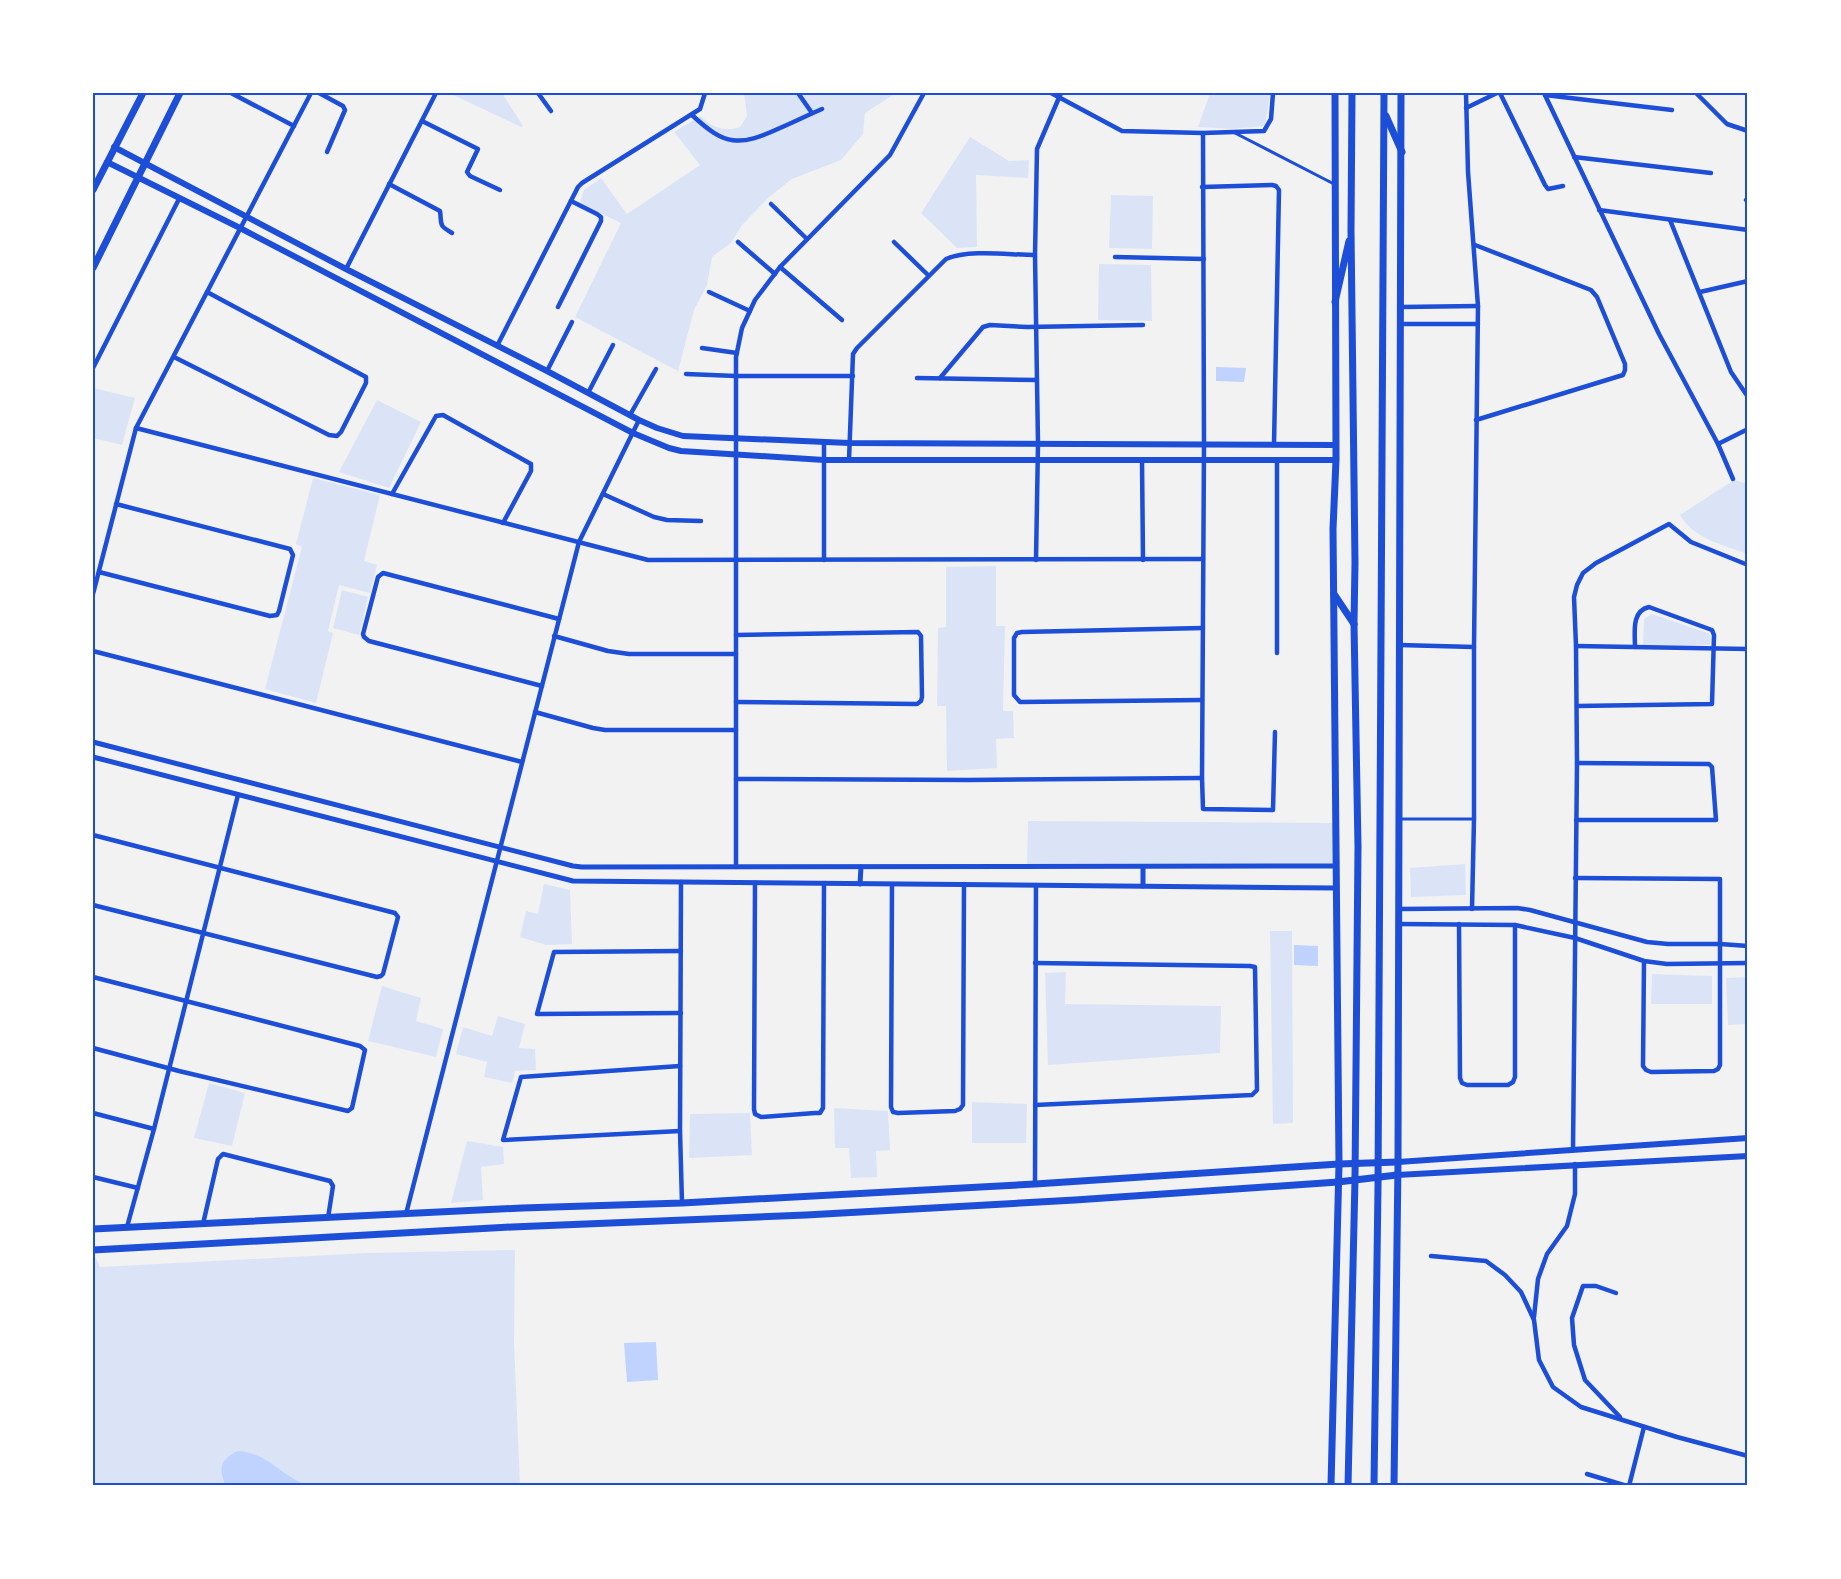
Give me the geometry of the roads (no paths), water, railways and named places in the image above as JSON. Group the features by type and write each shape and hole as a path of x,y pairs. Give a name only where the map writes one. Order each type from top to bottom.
{"main road":[{"path":"93,190 95,181 143,93"},
{"path":"93,268 180,93"},
{"path":"1331,1486 1339,1164 1333,529 1336,460 1335,93"},
{"path":"1348,1486 1358,848 1354,624 1352,93"},
{"path":"1374,1486 1384,93"},
{"path":"1394,1486 1398,1162 1401,93"},
{"path":"1384,113 1402,152"},
{"path":"114,147 639,420 682,436 849,443 1335,445"},
{"path":"107,162 240,228 633,433 681,451 824,460 1336,460"},
{"path":"1335,302 1351,230"},
{"path":"1334,594 1354,624"},
{"path":"93,1229 522,1208 682,1203 1035,1184 1748,1138"},
{"path":"93,1250 1075,1200 1338,1182 1397,1175 1748,1155"}],"street":[{"path":"231,93 294,126"},
{"path":"93,594 136,428 311,93"},
{"path":"319,93 343,105 345,110 327,152"},
{"path":"346,269 436,93"},
{"path":"538,93 550,111"},
{"path":"497,346 582,183 692,115 700,109 705,93"},
{"path":"798,93 812,113"},
{"path":"736,867 736,376 737,353 742,328 755,300 780,267 890,155 924,93"},
{"path":"1051,93 1060,95 1122,131 1203,133 1264,131 1271,119 1273,93"},
{"path":"1467,93 1468,172 1478,306 1472,909"},
{"path":"1466,108 1499,93 1545,185 1548,189 1563,186"},
{"path":"1696,93 1727,124 1748,131"},
{"path":"1544,94 1672,110"},
{"path":"1544,94 1659,334 1718,444 1733,479"},
{"path":"1036,560 1037,149 1060,95"},
{"path":"692,115 714,134 738,142 750,141 766,135 822,109"},
{"path":"422,121 478,149 467,172 470,176 500,190"},
{"path":"1234,132 1335,185"},
{"path":"1203,133 1203,809 1273,810 1275,732"},
{"path":"1574,158 1711,173"},
{"path":"389,184 440,211 440,223 443,228 452,233"},
{"path":"1202,187 1272,185 1278,190 1274,445"},
{"path":"93,368 179,199"},
{"path":"558,307 601,221 601,217 597,214 571,201"},
{"path":"771,204 807,239"},
{"path":"1599,210 1748,230"},
{"path":"1670,220 1731,372 1748,397"},
{"path":"738,242 775,274"},
{"path":"894,242 928,275"},
{"path":"1475,244 1591,290 1597,297 1626,370 1623,375 1476,420"},
{"path":"849,460 854,354 857,348 945,259 968,254 1035,255"},
{"path":"1114,257 1204,259"},
{"path":"780,267 842,320"},
{"path":"1700,292 1748,281"},
{"path":"174,357 329,435 337,436 341,432 366,383 367,379 364,375 207,292"},
{"path":"709,292 750,311"},
{"path":"1401,307 1478,306"},
{"path":"547,371 572,322"},
{"path":"1401,324 1478,324"},
{"path":"940,378 983,327 990,325 1036,327 1143,325"},
{"path":"588,393 613,345"},
{"path":"702,348 737,353"},
{"path":"630,415 656,369"},
{"path":"686,374 853,376"},
{"path":"917,378 1037,380"},
{"path":"392,494 436,416 443,415 531,464 531,471 503,523"},
{"path":"406,1214 579,542 639,420"},
{"path":"136,428 648,560 1203,560"},
{"path":"1718,444 1748,429"},
{"path":"824,442 824,560"},
{"path":"1142,460 1143,560"},
{"path":"1277,460 1277,653"},
{"path":"603,494 654,517 666,520 701,521"},
{"path":"99,572 270,616 277,615 279,611 293,555 291,549 286,547 116,504"},
{"path":"1573,1150 1577,763 1574,597 1577,585 1583,573 1596,563 1669,524 1691,542 1748,565"},
{"path":"542,686 369,641 363,633 378,577 382,573 559,619"},
{"path":"1577,706 1712,704 1714,635 1712,630 1649,607 1642,608 1636,620 1635,647"},
{"path":"1202,699 1020,702 1014,695 1014,638 1017,633 1022,632 1203,628"},
{"path":"736,635 918,632 921,636 921,701 917,704 736,702"},
{"path":"555,636 608,651 629,654 736,654"},
{"path":"1399,645 1474,647"},
{"path":"1576,646 1748,649"},
{"path":"93,651 522,762"},
{"path":"535,712 605,730 736,730"},
{"path":"93,742 582,867 1336,866"},
{"path":"93,757 573,881 1336,888"},
{"path":"172,778 176,763"},
{"path":"1576,820 1716,820 1712,767 1709,764 1577,763"},
{"path":"736,779 1202,778"},
{"path":"127,1227 238,795"},
{"path":"1398,819 1474,819"},
{"path":"93,835 396,913 398,920 383,974 377,977 93,905"},
{"path":"860,884 861,867"},
{"path":"1143,868 1143,886"},
{"path":"1575,878 1720,879 1720,1065 1718,1069 1714,1071 1651,1072 1643,1066 1644,960"},
{"path":"681,882 682,1203"},
{"path":"755,883 754,1109 755,1114 761,1117 820,1113 823,1108 824,883"},
{"path":"892,884 891,1107 892,1112 898,1113 955,1111 963,1105 964,884"},
{"path":"1035,1184 1036,885"},
{"path":"1399,909 1530,910 1647,942 1748,946"},
{"path":"1399,924 1515,925 1575,938 1644,960 1668,964 1748,963"},
{"path":"1459,924 1460,1078 1462,1083 1467,1085 1508,1085 1515,1077 1515,925"},
{"path":"681,951 554,952 537,1014 681,1013"},
{"path":"1035,963 1255,967 1257,1090 1252,1095 1035,1105"},
{"path":"93,977 364,1047 365,1054 352,1108 345,1111 93,1048"},
{"path":"680,1066 521,1077 503,1140 680,1131"},
{"path":"93,1113 154,1129"},
{"path":"203,1224 218,1159 223,1154 330,1181 333,1186 328,1218"},
{"path":"1575,1164 1575,1194 1567,1226 1547,1254 1538,1279 1534,1320 1539,1360 1553,1387 1581,1407 1748,1456"},
{"path":"93,1177 138,1188"},
{"path":"1431,1256 1486,1261 1505,1275 1521,1292 1534,1320"},
{"path":"1616,1293 1596,1286 1583,1286 1572,1318 1574,1345 1585,1380 1622,1419"},
{"path":"1587,1474 1628,1486 1644,1427"}],"water":[{"path":"1216,367 1246,368 1244,382 1216,381"},
{"path":"1294,945 1318,946 1318,966 1294,965"},
{"path":"656,1342 658,1380 627,1382 624,1343"},
{"path":"238,1451 266,1460 298,1482 308,1486 226,1486 222,1465 227,1457"}]}
